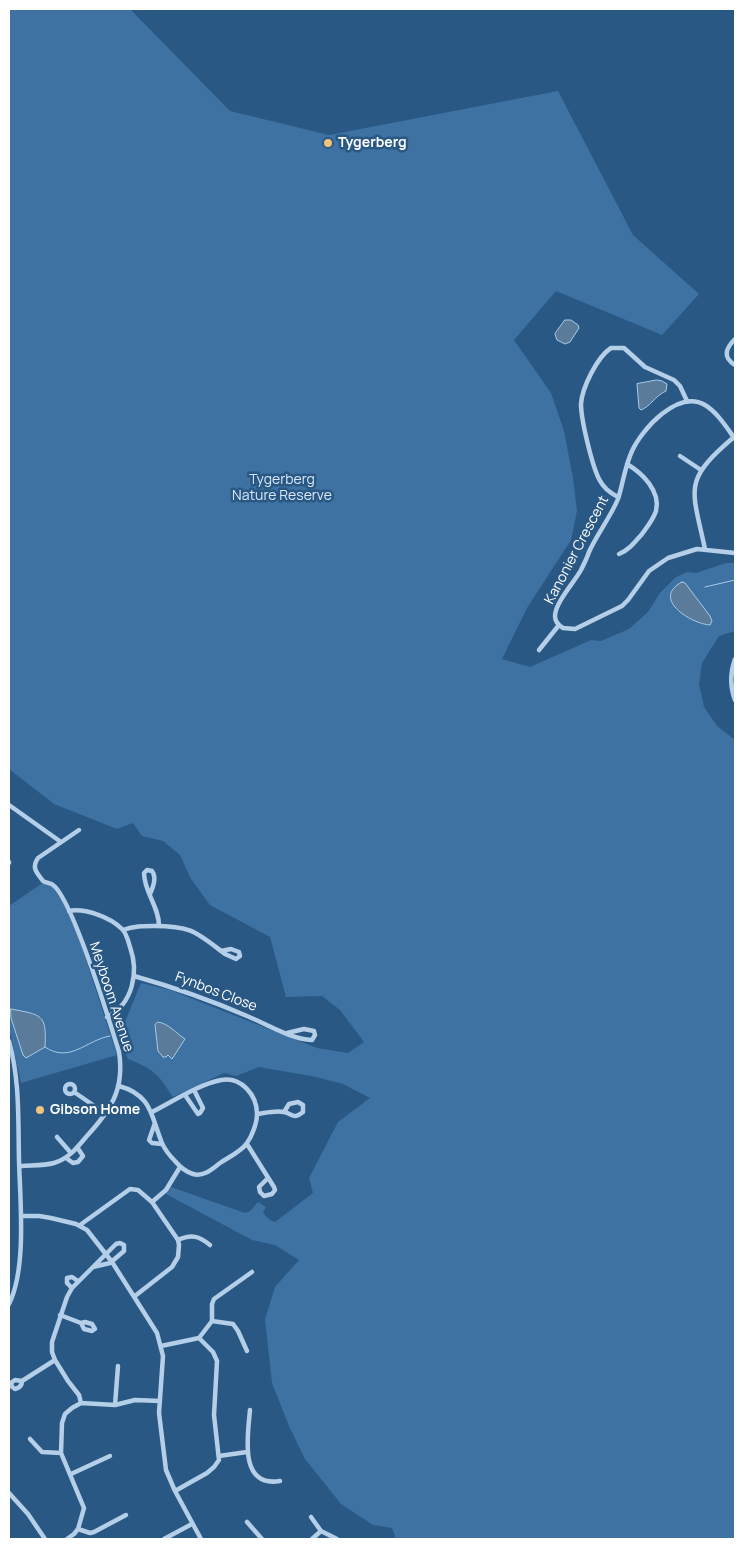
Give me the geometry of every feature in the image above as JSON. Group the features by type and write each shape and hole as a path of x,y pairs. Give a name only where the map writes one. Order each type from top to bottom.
{"street":[{"path":"735,339 728,346 726,352 728,359 735,365"},
{"path":"618,498 602,484 597,474 581,410 584,390 603,355 611,348 619,346 624,348 645,367 674,380 680,386 687,401 706,406 735,438 716,453 701,470 696,481 693,497 705,549"},
{"name":"Kanonier Crescent","path":"687,401 667,411 653,422 637,442 618,498 599,530 581,570 556,610 556,619 559,625 567,630 575,629 615,610 628,600 655,566 678,554 705,549 735,553"},
{"path":"680,456 701,470"},
{"path":"619,554 637,540 653,519 656,508 656,496 650,486 639,472 628,464"},
{"path":"539,650 559,625"},
{"path":"735,659 731,679 735,700"},
{"path":"9,805 61,842 79,830"},
{"name":"Meyboom Avenue","path":"20,1166 47,1165 66,1158 106,1114 114,1101 119,1086 119,1052 69,911 54,885 43,881 34,869 36,861 40,856 61,842"},
{"path":"150,894 154,884 154,876 152,871 147,870 144,872 144,876 150,894 158,916 159,926"},
{"path":"69,911 88,911 123,930 133,958 134,976 121,1007 107,1017"},
{"path":"123,930 140,926 187,928 199,934 221,951"},
{"name":"Fynbos Close","path":"134,976 180,989 287,1034 310,1040 314,1039 315,1035 314,1031 308,1029 287,1034"},
{"path":"9,1041 18,1090 20,1166 19,1272 9,1304"},
{"path":"119,1086 136,1092 142,1098 152,1112 162,1144 180,1167 195,1174 204,1174 246,1144 254,1127 257,1114 251,1093 247,1088 234,1080 221,1080 194,1090 152,1112"},
{"path":"185,1095 194,1111 200,1114 203,1108 194,1090"},
{"path":"74,1092 106,1114"},
{"path":"257,1114 284,1112"},
{"path":"156,1123 149,1140 152,1143 162,1144"},
{"path":"58,1137 71,1153"},
{"path":"246,1144 268,1178"},
{"path":"66,1158 73,1163 78,1162 83,1156 77,1147"},
{"path":"152,1202 166,1190 180,1167"},
{"path":"80,1225 130,1189 138,1190 152,1202 178,1240 179,1251 176,1262 135,1296"},
{"path":"20,1216 44,1216 80,1225 90,1234 112,1262 157,1332 163,1356 160,1421 165,1464 175,1491 201,1539"},
{"path":"178,1240 192,1236 202,1239 210,1245"},
{"path":"81,1404 79,1395 55,1360 51,1347 60,1315 72,1288 105,1253 118,1243 124,1245 124,1252 112,1262 93,1267"},
{"path":"161,1346 199,1338 212,1321 212,1304 214,1299 252,1272"},
{"path":"72,1288 67,1283 67,1278 72,1277 78,1281"},
{"path":"60,1315 81,1323"},
{"path":"212,1321 233,1324 238,1330 247,1351"},
{"path":"175,1491 214,1467 220,1456 214,1414 217,1361 213,1352 199,1338"},
{"path":"22,1381 55,1360"},
{"path":"115,1405 118,1366"},
{"path":"66,1539 78,1529 84,1508 61,1453 63,1418 68,1411 81,1404 115,1405 135,1400 160,1401"},
{"path":"250,1410 246,1452 250,1464 258,1475 267,1481 280,1481"},
{"path":"30,1439 42,1452 61,1453"},
{"path":"220,1456 246,1452"},
{"path":"71,1474 110,1456"},
{"path":"9,1493 28,1514 45,1539"},
{"path":"78,1529 90,1533 94,1532 126,1515"},
{"path":"311,1517 321,1531 337,1539"},
{"path":"247,1522 262,1539"},
{"path":"164,1539 192,1524"},
{"path":"312,1539 321,1531"}],"green space":[{"name":"Tygerberg Nature Reserve","path":"9,9 130,9 230,111 329,135 558,91 633,235 699,294 662,335 556,291 514,340 551,393 564,431 577,511 571,540 527,608 502,659 530,667 591,640 601,641 629,629 648,612 660,593 676,577 687,572 696,573 726,563 735,563 735,631 719,636 702,663 699,684 704,707 717,726 735,740 735,1539 396,1539 392,1528 373,1525 341,1504 305,1459 289,1426 272,1383 265,1319 275,1287 299,1260 275,1245 252,1240 166,1194 171,1187 245,1213 250,1211 258,1202 266,1207 263,1212 266,1216 275,1222 313,1193 309,1178 338,1122 370,1098 343,1084 316,1077 259,1067 236,1076 224,1073 173,1097 155,1073 128,1059 119,1036 141,983 170,990 317,1048 348,1053 364,1042 340,1010 322,996 286,997 270,937 210,905 191,879 180,855 163,841 142,836 133,823 117,829 54,804 9,769"},
{"path":"47,880 62,900 78,935 117,1055 21,1083 9,1028 9,906"}],"shaded area":[{"path":"565,320 571,320 579,328 570,342 565,344 557,340 555,334"},
{"path":"657,380 667,384 666,391 641,410 639,408 637,384"},
{"path":"682,582 685,583 710,616 712,621 710,625 702,624 685,615 677,610 672,603 670,596 673,589"},
{"path":"11,1009 35,1015 40,1018 45,1028 45,1047 26,1058 23,1055 11,1018"},
{"path":"158,1022 169,1026 185,1039 172,1059 168,1055 163,1057 158,1051 155,1025"}],"waterway":[{"path":"705,587 735,580"},
{"path":"45,1047 54,1052 70,1052 110,1036"}],"place":[{"name":"Tygerberg","path":"328,143"},
{"name":"Gibson Home","path":"40,1110"}]}
